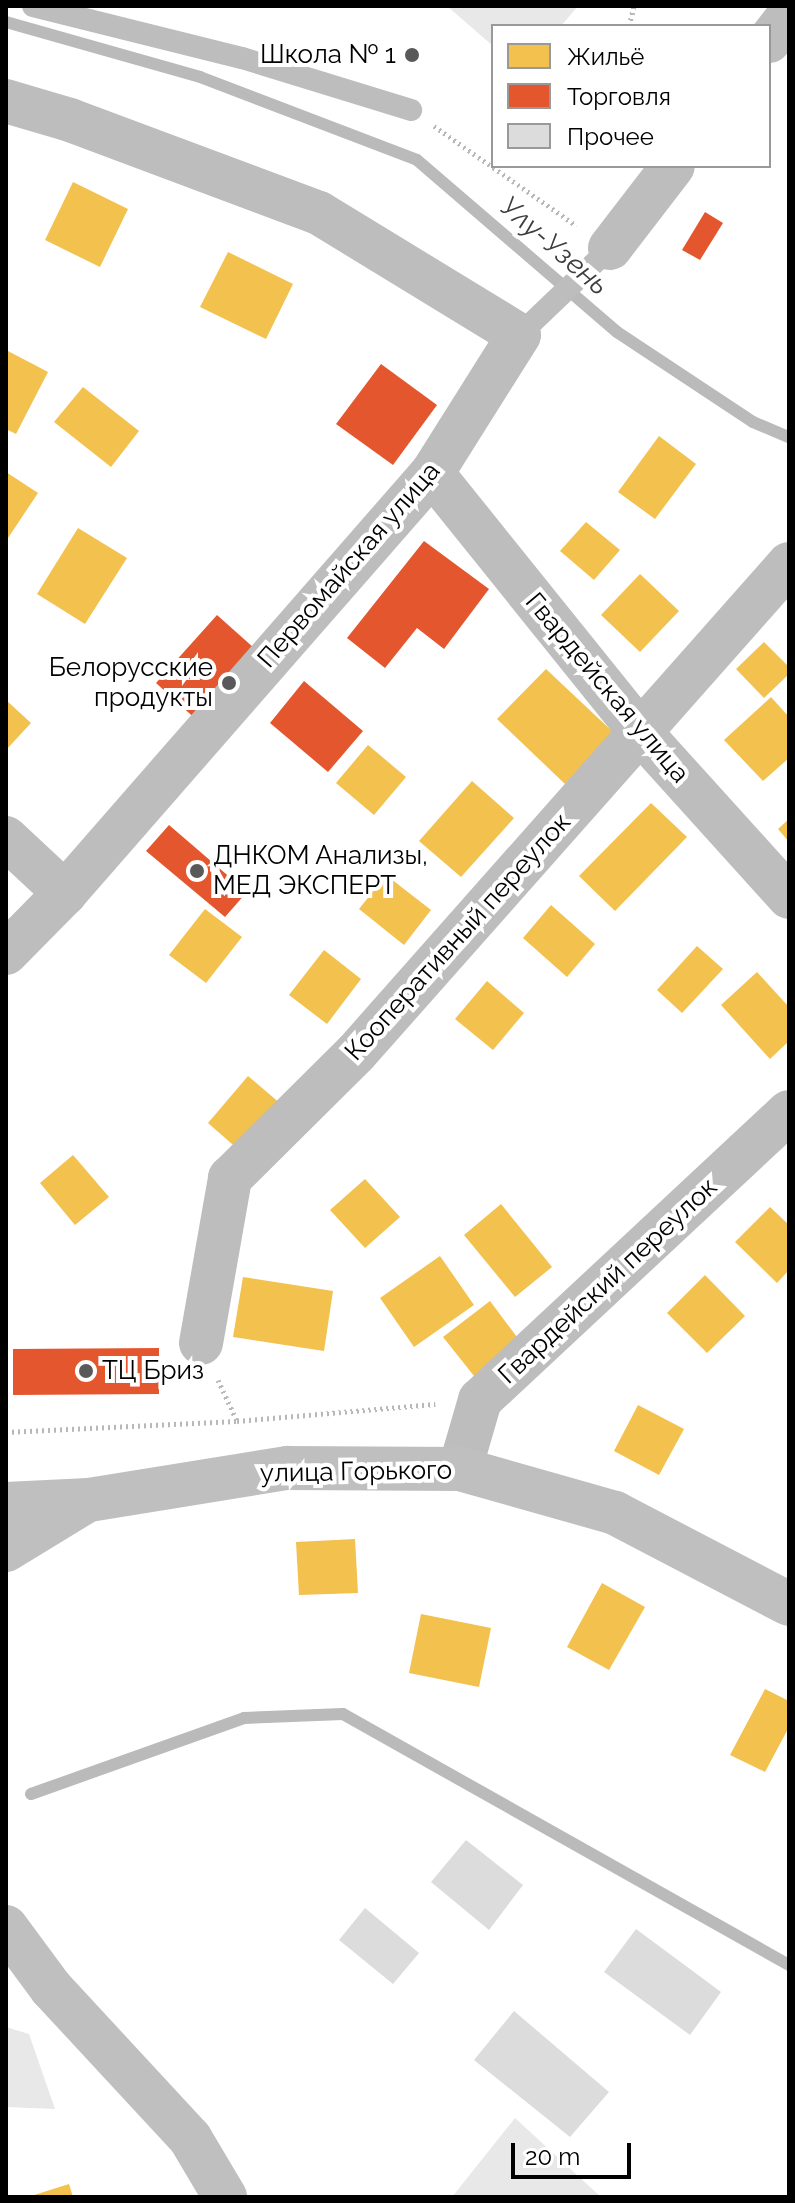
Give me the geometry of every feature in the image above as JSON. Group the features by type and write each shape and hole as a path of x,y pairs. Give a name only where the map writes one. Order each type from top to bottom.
{"main road":[{"name":"улица Горького","path":"6,1504 89,1500 287,1468 460,1469 615,1513 789,1604"},
{"name":"улица Горького","path":"6,1550 89,1500"},
{"path":"6,1927 51,1988 190,2138 225,2197"},
{"path":"6,1951 51,1988"}],"street":[{"path":"771,38 789,15"},
{"path":"6,101 70,120 319,213 519,335"},
{"path":"610,248 671,168"},
{"name":"Первомайская улица","path":"6,953 65,893 432,473 519,335"},
{"name":"Гвардейская улица","path":"432,473 641,733 789,897"},
{"name":"Кооперативный переулок","path":"201,1343 230,1178 356,1053 789,564"},
{"path":"6,838 65,893"},
{"name":"Гвардейский переулок","path":"460,1469 480,1400 789,1112"}],"lane":[{"path":"33,6 242,58 411,110"},
{"path":"519,335 610,248"}],"path":[{"path":"411,110 491,165"},
{"path":"495,168 610,248"},
{"path":"6,1432 237,1421 480,1400"}],"shaded area":[{"path":"447,6 578,6 563,24 491,24 491,44"},
{"path":"6,2027 29,2034 55,2109 6,2107"},
{"path":"515,2118 601,2197 452,2197"}],"building: Жильё":[{"path":"73,182 128,209 100,267 45,240"},
{"path":"228,252 293,284 266,339 200,307"},
{"path":"6,350 48,372 16,434 6,429"},
{"path":"83,387 139,431 111,467 54,422"},
{"path":"659,436 696,464 655,519 618,492"},
{"path":"6,472 38,493 6,541"},
{"path":"586,522 620,550 594,580 560,551"},
{"path":"78,528 127,558 85,624 37,594"},
{"path":"640,574 679,611 640,652 601,615"},
{"path":"764,642 789,667 789,674 764,698 736,669"},
{"path":"546,669 614,733 565,784 497,719"},
{"path":"771,697 789,717 789,758 763,781 724,740"},
{"path":"6,700 31,723 6,750"},
{"path":"368,745 406,777 374,815 336,783"},
{"path":"472,781 514,818 461,877 419,841"},
{"path":"651,803 687,837 615,911 579,876"},
{"path":"789,819 789,842 778,829"},
{"path":"386,875 431,910 404,945 359,909"},
{"path":"551,905 595,944 567,977 523,938"},
{"path":"205,909 242,937 206,983 169,955"},
{"path":"697,946 723,969 682,1013 657,990"},
{"path":"324,950 361,979 327,1024 289,995"},
{"path":"757,972 789,1007 789,1041 770,1059 721,1005"},
{"path":"487,981 524,1013 493,1050 455,1019"},
{"path":"248,1076 282,1105 240,1151 208,1123"},
{"path":"73,1155 109,1197 75,1225 40,1183"},
{"path":"365,1179 400,1217 365,1248 330,1210"},
{"path":"501,1204 552,1267 515,1297 464,1235"},
{"path":"770,1207 789,1225 789,1270 777,1283 735,1242"},
{"path":"440,1256 474,1305 414,1347 380,1298"},
{"path":"705,1275 745,1316 707,1353 667,1313"},
{"path":"243,1277 333,1291 324,1351 233,1337"},
{"path":"490,1301 523,1345 478,1381 443,1337"},
{"path":"638,1405 684,1429 659,1475 614,1451"},
{"path":"355,1539 358,1593 299,1595 296,1542"},
{"path":"602,1583 645,1607 609,1670 567,1647"},
{"path":"421,1614 491,1628 479,1687 409,1673"},
{"path":"765,1689 789,1701 789,1727 765,1772 730,1755"},
{"path":"69,2184 73,2197 31,2197 31,2196"}],"building: Торговля":[{"path":"705,212 723,223 700,260 682,250"},
{"path":"381,364 437,405 393,465 336,424"},
{"path":"424,541 489,589 444,649 417,628 385,668 347,638"},
{"path":"217,615 262,655 200,723 156,683"},
{"path":"304,681 363,731 328,772 270,723"},
{"name":"ДНКОМ Анализы, МЕД ЭКСПЕРТ","path":"169,825 247,892 225,917 146,851"},
{"name":"ТЦ Бриз","path":"159,1348 159,1394 13,1395 13,1349"}],"building: Прочее":[{"path":"466,1840 523,1885 489,1930 431,1882"},
{"path":"365,1908 419,1953 393,1984 339,1940"},
{"path":"636,1929 721,1992 690,2035 604,1972"},
{"path":"514,2011 609,2092 570,2137 474,2060"}],"waterway":[{"name":"Улу-Узень","path":"6,22 200,77 417,160 617,332 753,422 789,437"},
{"path":"31,1794 244,1718 343,1714 789,1965"}],"place":[{"name":"Школа № 1","path":"412,55"},
{"name":"Белорусские продукты","path":"229,683"},
{"name":"ДНКОМ Анализы, МЕД ЭКСПЕРТ","path":"197,871"},
{"name":"ТЦ Бриз","path":"86,1371"}]}
